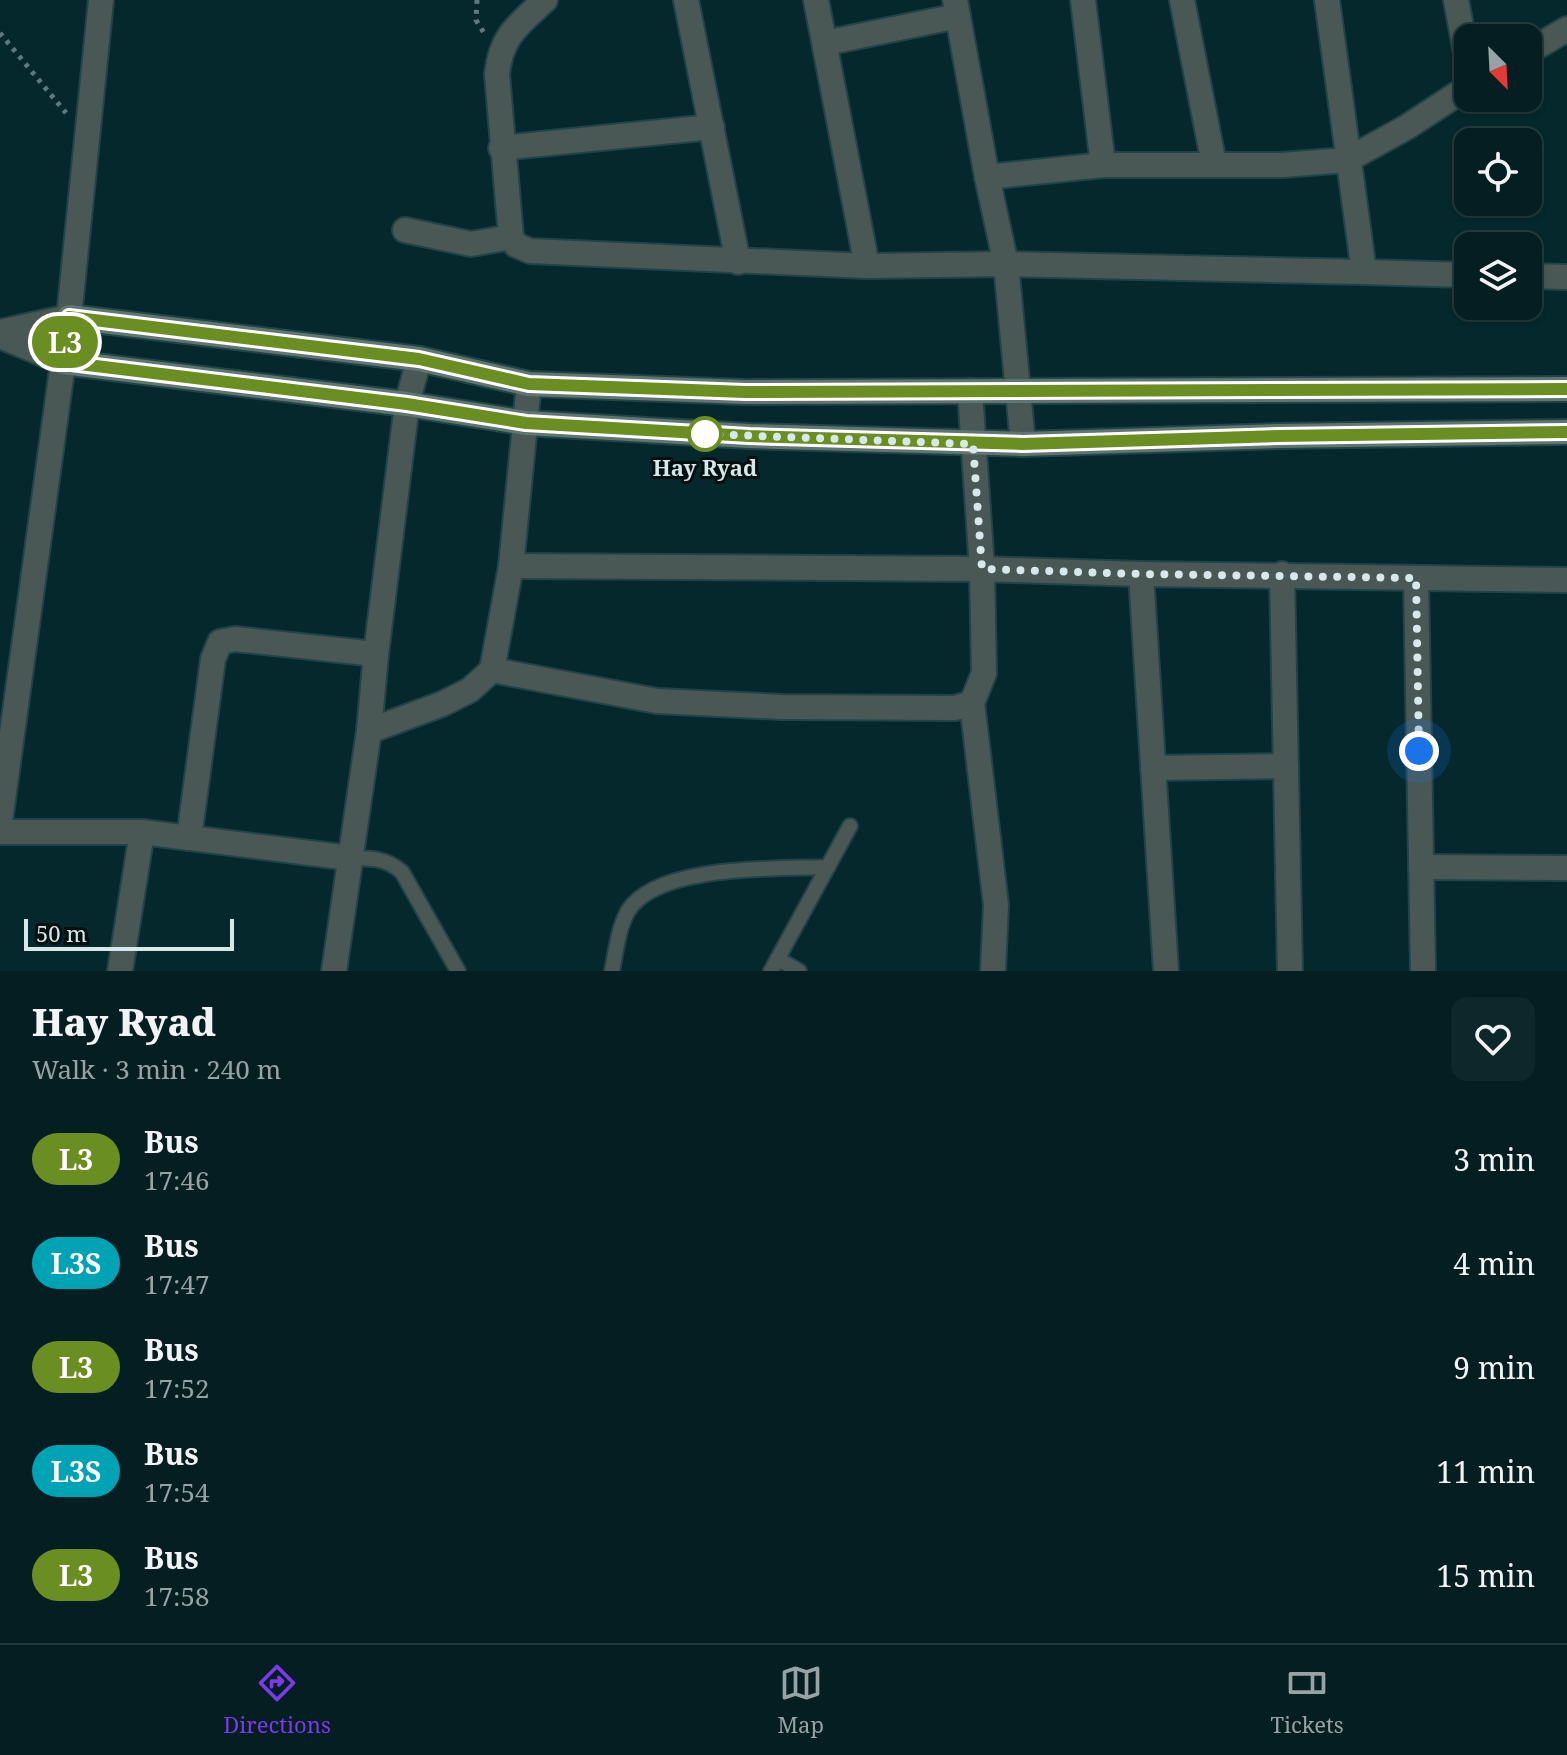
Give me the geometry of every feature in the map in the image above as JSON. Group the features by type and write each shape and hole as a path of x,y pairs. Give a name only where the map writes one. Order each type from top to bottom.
{"main road":[{"path":"1567,389 745,392 529,384 419,359 69,317 63,362 407,404 526,423 749,436 1023,444 1567,432"}],"street":[{"path":"0,334 69,317 101,0"},
{"path":"545,0 506,38 499,53 497,74 511,237 516,245 530,251 867,266 1006,264 1454,275"},
{"path":"686,0 738,262"},
{"path":"816,0 867,266"},
{"path":"1083,0 1103,165"},
{"path":"1182,0 1214,164"},
{"path":"1327,0 1364,272"},
{"path":"1456,0 1460,24"},
{"path":"825,43 956,8 1006,264 1023,444"},
{"path":"1542,44 1567,29"},
{"path":"987,177 1103,165 1282,165 1347,160 1454,96"},
{"path":"501,148 712,127"},
{"path":"405,230 471,244 511,237"},
{"path":"1542,276 1567,277"},
{"path":"0,334 63,362 0,821"},
{"path":"334,971 369,731 407,404 419,359"},
{"path":"369,731 442,704 470,690 492,670 511,566 529,384"},
{"path":"970,391 982,569 984,673 972,703 996,905 993,971"},
{"path":"511,566 982,569 1567,580"},
{"path":"1141,574 1166,971"},
{"path":"1282,574 1290,971"},
{"path":"1416,578 1423,971"},
{"path":"189,838 213,659 220,642 235,639 376,654"},
{"path":"492,670 657,701 782,707 955,708 972,703"},
{"path":"1153,768 1286,766"},
{"path":"0,832 142,832 350,858"},
{"path":"120,971 142,832"},
{"path":"1421,867 1567,868"}],"lane":[{"path":"799,971 775,965 850,826"},
{"path":"350,858 378,858 402,872 458,971"},
{"path":"612,971 622,924 630,909 657,886 742,870 828,867"}],"path":[{"path":"0,33 87,138"}],"bus line":[{"name":"L3","path":"1567,389 745,392 529,384 419,359 69,317 63,362 407,404 526,423 749,436 1023,444 1567,432"}],"place":[{"name":"Hay Ryad","path":"705,434"}],"route":[{"path":"705,434 973,444 982,569 1416,578 1419,751"}]}
